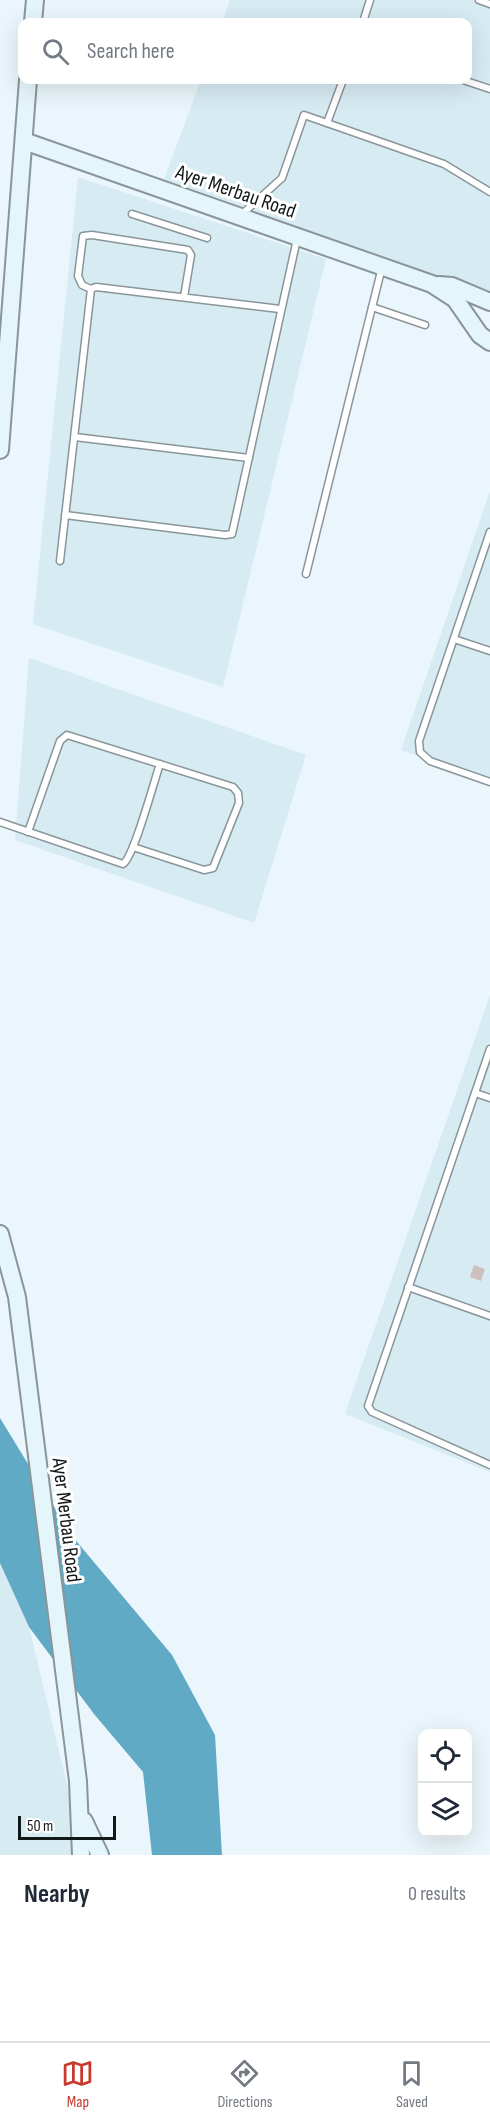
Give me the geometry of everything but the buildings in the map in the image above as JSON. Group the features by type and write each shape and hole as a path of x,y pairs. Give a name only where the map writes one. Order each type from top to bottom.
{"street":[{"path":"33,18 34,0"},
{"path":"0,450 28,84"},
{"name":"Ayer Merbau Road","path":"24,141 432,284 452,286 490,302"},
{"name":"Ayer Merbau Road","path":"432,284 454,299 480,335 490,342"},
{"name":"Ayer Merbau Road","path":"0,1234 17,1297 78,1781 81,1855"},
{"name":"Ayer Merbau Road","path":"81,1814 100,1855"}],"lane":[{"path":"364,18 370,0"},
{"path":"479,0 490,4"},
{"path":"472,83 490,89"},
{"path":"327,123 342,84"},
{"path":"240,216 282,178 304,115 444,164 490,192"},
{"path":"132,214 207,238"},
{"path":"184,297 191,255 189,250 92,235 83,236 78,276 82,285 91,289 96,287 280,309"},
{"path":"65,515 229,535 235,529 297,237"},
{"path":"306,574 382,267"},
{"path":"60,561 91,289"},
{"path":"372,307 424,325"},
{"path":"75,437 249,458"},
{"path":"490,532 419,741 420,752 430,761 490,782"},
{"path":"454,639 490,651"},
{"path":"28,832 60,741 67,735 233,787 238,793 239,803 213,868 204,870 133,847"},
{"path":"0,822 120,864 127,861 133,847 160,764"},
{"path":"490,1049 368,1402 369,1409 490,1465"},
{"path":"475,1093 490,1098"},
{"path":"408,1287 490,1316"}],"shaded area":[{"path":"230,0 490,0 490,294 164,179 200,84 472,84 472,18 223,18"},
{"path":"78,177 326,259 223,687 33,624"},
{"path":"490,491 490,782 401,750"},
{"path":"29,658 306,755 254,923 15,840"},
{"path":"490,995 490,1472 345,1414"},
{"path":"0,1563 29,1627 84,1855 0,1855"}],"water":[{"path":"0,1418 72,1536 172,1655 215,1735 222,1855 152,1855 143,1772 94,1714 29,1627 0,1563"}]}
